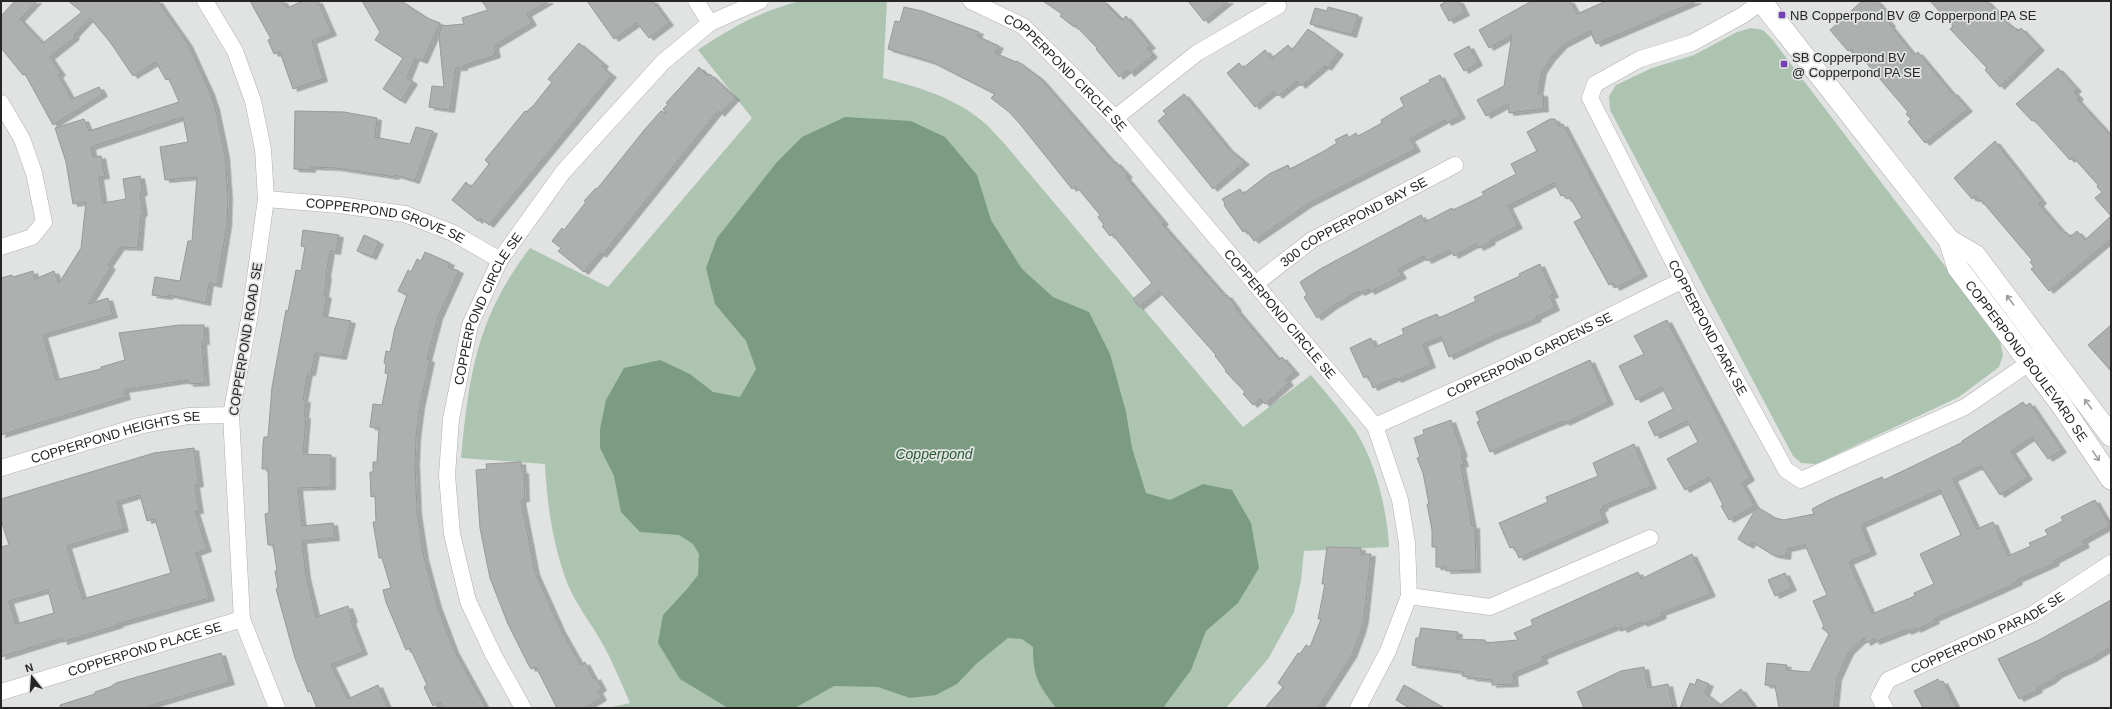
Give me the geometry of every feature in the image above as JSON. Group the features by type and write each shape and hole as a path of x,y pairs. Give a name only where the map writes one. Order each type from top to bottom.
{"street":[{"name":"COPPERPOND ROAD SE","path":"205,1 235,51 253,101 263,149 266,199 250,314 232,415 242,620 277,708"},
{"path":"696,1 710,23"},
{"name":"COPPERPOND CIRCLE SE","path":"523,708 493,654 468,600 452,534 447,475 451,419 470,325 500,260 563,172 663,62 710,23 760,1"},
{"name":"COPPERPOND CIRCLE SE","path":"971,1 1023,26 1115,118 1375,426 1400,500 1407,543 1409,596 1388,651 1358,708"},
{"path":"1115,118 1198,53 1278,6 1274,1"},
{"name":"COPPERPOND BOULEVARD SE","path":"1761,1 1949,240 1958,268 2030,363 2111,479"},
{"name":"COPPERPOND PARK SE","path":"1761,1 1743,15 1692,43 1640,59 1595,84 1590,98 1682,280 1786,470 1801,480 1965,407 2048,350"},
{"path":"1,103 22,139 34,173 44,222 32,237 1,247"},
{"name":"300 COPPERPOND BAY SE","path":"1255,284 1312,240 1455,165"},
{"name":"COPPERPOND GROVE SE","path":"266,199 339,204 406,214 453,233 500,260"},
{"name":"COPPERPOND BOULEVARD SE","path":"1949,240 1975,255 2048,350 2111,436"},
{"name":"COPPERPOND GARDENS SE","path":"1375,426 1508,366 1682,280"},
{"name":"COPPERPOND HEIGHTS SE","path":"1,468 139,426 188,416 232,415"},
{"path":"1409,596 1490,608 1650,538"},
{"name":"COPPERPOND PARADE SE","path":"1885,708 1879,697 1888,680 2033,614 2111,563"},
{"name":"COPPERPOND PLACE SE","path":"1,692 242,620"}],"shaded area":[{"name":"Copperpond","path":"801,1 887,1 883,78 922,89 947,99 970,112 987,125 1003,142 1243,427 1311,375 1355,430 1369,457 1379,487 1386,517 1389,547 1304,551 1301,580 1294,612 1268,659 1226,708 608,708 630,703 606,650 568,585 558,556 552,526 547,495 545,464 461,458 472,373 479,347 487,323 498,298 512,273 530,248 608,287 752,118 698,50 722,34 747,21 773,9"},
{"path":"1751,28 1763,30 1772,39 1999,337 2003,355 1999,367 1959,397 1816,464 1801,463 1793,456 1610,110 1609,96 1616,85 1652,68 1694,55 1737,32"}],"water":[{"name":"Copperpond","path":"845,117 911,121 945,137 977,175 991,220 1022,269 1053,297 1089,312 1110,354 1126,412 1132,448 1146,493 1170,500 1203,484 1232,490 1251,523 1259,568 1238,603 1206,631 1191,670 1163,708 1056,708 1038,680 1034,666 1033,647 1022,639 1008,638 976,664 957,684 936,695 910,698 878,687 834,686 795,708 728,708 680,679 658,643 663,615 698,575 699,554 693,544 679,535 640,532 621,512 614,476 600,448 600,429 606,400 624,368 660,360 690,374 713,392 740,397 756,369 746,341 715,304 706,268 717,238 777,162 802,137"}],"building":[{"path":"15,1 37,1 20,19 43,43 82,12 68,1 158,1 188,44 210,92 215,107 225,155 228,197 227,225 217,285 209,283 206,303 169,295 168,297 152,295 155,277 180,281 188,241 192,241 197,177 165,180 160,147 188,142 183,117 91,147 93,157 101,156 105,176 99,177 103,203 126,199 123,179 140,176 143,193 140,193 143,213 141,214 138,248 120,247 108,265 111,267 88,304 108,298 113,315 43,335 56,380 101,369 101,367 125,360 119,333 179,325 204,325 205,342 202,342 205,383 189,384 188,380 124,390 126,397 1,435 1,278 12,275 13,277 33,271 35,279 54,271 59,283 81,248 86,202 73,204 66,162 55,128 84,119 89,131 179,102 169,79 166,80 156,62 133,76 110,42 90,18 74,35 75,37 50,57 61,73 58,75 72,99 99,87 103,94 53,125 25,74 23,75 1,48 1,16"},
{"path":"250,1 283,1 287,8 303,1 318,1 332,33 312,41 323,79 293,89 280,52 274,54 268,40 271,39"},
{"path":"362,1 401,1 427,18 440,23 423,61 415,58 407,78 413,82 401,101 383,89 403,58 375,40 380,32"},
{"path":"482,1 549,1 527,14 532,23 494,46 496,55 463,66 463,68 456,68 450,110 429,107 432,86 444,87 439,36 441,26 464,24 462,18 488,10"},
{"path":"587,1 653,1 669,23 649,38 637,23 614,39"},
{"path":"1043,1 1103,1 1122,20 1126,16 1151,46 1147,48 1153,55 1130,74 1127,70 1119,77 1096,49 1097,48 1075,25 1074,27 1060,16 1062,14"},
{"path":"1188,1 1229,1 1204,21"},
{"path":"1447,1 1459,1 1465,13 1449,21 1440,5"},
{"path":"1532,1 1570,1 1577,14 1606,1 1697,1 1596,44 1590,31 1563,45 1542,71 1538,94 1543,94 1544,109 1509,113 1508,104 1486,116 1477,100 1504,86 1512,35 1489,48 1479,30"},
{"path":"1862,1 1877,1 1890,16 1887,19 1891,24 1890,25 1914,55 1918,52 1952,93 1953,92 1968,109 1925,143 1908,122 1911,119 1906,114 1908,112 1858,53 1856,54 1851,49 1848,51 1830,30"},
{"path":"1930,1 1987,1 2011,27 2013,26 2018,31 2021,28 2040,48 2000,87 1985,70 1987,68 1950,29 1953,26"},
{"path":"904,7 922,11 979,32 977,36 999,46 995,53 1016,62 1017,61 1040,78 1114,163 1116,162 1128,175 1126,177 1164,222 1162,224 1225,296 1227,295 1237,308 1236,309 1279,360 1282,357 1295,372 1286,379 1289,383 1265,404 1260,399 1253,405 1243,394 1245,392 1225,371 1226,370 1215,356 1216,355 1159,291 1139,307 1133,299 1152,283 1112,234 1110,236 1102,226 1104,225 1098,217 1100,215 1076,186 1072,189 1020,124 1009,112 991,98 995,94 932,62 888,49 895,21 900,22"},
{"path":"1328,7 1358,15 1352,35 1310,24 1315,8 1327,11"},
{"path":"1308,29 1339,52 1327,68 1325,66 1301,86 1297,81 1278,96 1274,91 1255,107 1227,73 1239,63 1243,68 1265,50 1272,58 1288,45 1292,50"},
{"path":"579,43 604,64 602,67 612,75 489,225 480,218 478,221 452,200 466,182 471,187 489,164 485,160 525,111 526,112 533,106 552,82 548,79"},
{"path":"1469,46 1478,63 1464,71 1454,54"},
{"path":"699,67 708,76 710,74 735,98 720,114 718,111 602,255 600,253 584,272 558,251 561,248 552,241 562,228 564,230 586,202 584,201 596,188 597,189 661,111 666,113 663,109 668,104 666,103"},
{"path":"2058,68 2077,89 2074,92 2079,97 2077,99 2111,136 2111,216 2095,198 2102,192 2097,187 2098,185 2073,157 2070,160 2034,120 2032,121 2016,104"},
{"path":"1440,75 1461,116 1447,123 1445,120 1410,139 1416,149 1308,204 1254,241 1246,230 1243,232 1224,205 1225,203 1222,199 1240,189 1243,194 1269,174 1288,165 1290,169 1337,143 1335,140 1347,134 1348,138 1356,133 1358,136 1382,123 1381,120 1404,106 1400,98"},
{"path":"1184,94 1229,149 1245,162 1213,189 1158,121 1166,114 1163,111"},
{"path":"295,111 344,112 377,118 375,137 410,144 416,127 433,131 415,181 395,175 395,177 336,168 311,167 311,170 294,169"},
{"path":"1550,119 1555,119 1559,126 1563,124 1643,274 1615,288 1613,283 1609,285 1574,222 1582,218 1570,197 1567,199 1564,195 1561,196 1554,183 1508,206 1518,226 1490,240 1491,242 1479,248 1476,244 1454,256 1450,250 1427,261 1424,256 1398,269 1402,276 1370,292 1369,289 1360,293 1359,291 1333,306 1317,318 1304,297 1307,295 1300,282 1322,268 1421,215 1425,222 1452,208 1453,210 1484,195 1482,192 1516,174 1511,164 1537,151 1527,132"},
{"path":"1995,141 2042,201 2039,204 2064,233 2066,232 2070,237 2077,231 2085,240 2111,216 2111,239 2049,291 2031,269 2034,267 2030,262 2032,260 1981,200 1979,202 1975,196 1972,199 1954,178"},
{"path":"303,230 339,235 336,252 330,251 324,295 327,296 323,316 351,321 342,357 315,353 311,373 308,373 303,400 306,400 304,416 306,416 303,454 331,455 331,487 298,488 302,526 333,523 335,538 302,541 306,576 316,617 348,606 353,620 351,621 363,652 331,665 348,699 378,685 388,708 317,708 310,691 308,692 295,658 276,589 278,588 275,571 277,570 273,545 268,545 265,514 269,513 268,469 262,469 263,444 264,437 268,437 272,387 286,310 288,311 296,270 301,271 305,247 301,246"},
{"path":"364,235 379,242 372,257 357,251"},
{"path":"425,252 450,263 448,267 459,271 438,317 427,359 430,360 420,406 416,437 415,463 417,512 424,557 437,605 454,650 486,708 443,708 440,702 433,706 424,687 427,685 410,648 406,650 386,602 383,590 391,588 382,558 379,558 373,522 376,522 375,496 371,497 370,472 373,472 373,462 377,462 379,428 370,427 373,404 382,405 388,374 385,373 386,364 384,363 386,351 390,352 395,328 407,295 398,291 408,270 411,272 417,259 421,261"},
{"path":"1540,264 1554,295 1550,296 1555,308 1536,317 1537,319 1492,337 1449,357 1441,337 1423,344 1431,365 1397,380 1396,378 1373,388 1368,376 1364,378 1350,348 1371,338 1375,347 1404,334 1402,329 1437,314 1439,318 1476,301 1474,297 1520,276 1519,274"},
{"path":"1667,320 1750,478 1742,483 1755,506 1729,520 1721,506 1723,505 1709,477 1685,490 1667,459 1698,442 1687,421 1655,436 1648,422 1673,409 1662,387 1636,400 1619,366 1644,354 1634,336"},
{"path":"2111,325 2111,371 2088,345"},
{"path":"1590,360 1609,402 1565,423 1564,421 1490,452 1477,422 1480,421 1476,412"},
{"path":"2023,402 2026,406 2030,403 2062,450 2048,459 2032,437 2011,451 2028,477 2000,495 1981,466 1953,479 1977,529 1993,522 2008,556 2031,546 2029,543 2048,535 2045,530 2063,521 2061,517 2095,500 2110,526 2083,541 2085,545 2054,561 2055,563 2017,580 2018,582 1999,591 1934,619 1935,621 1916,630 1916,628 1907,632 1906,630 1875,642 1874,639 1866,643 1864,638 1849,652 1837,678 1834,708 1779,708 1775,686 1765,685 1767,663 1787,665 1786,670 1810,672 1829,634 1822,628 1824,626 1813,601 1827,595 1805,545 1787,549 1786,557 1773,555 1752,542 1749,546 1738,539 1757,507 1775,518 1784,520 1814,514 1812,509 1829,500 1882,477 1884,480 1963,442 1962,441","holes":["1940,490 1961,535 1920,554 1934,584 1914,593 1915,596 1872,614 1849,562 1872,552 1861,525"]},
{"path":"1451,420 1463,454 1461,455 1464,464 1461,465 1472,526 1475,526 1476,570 1446,571 1446,567 1436,567 1436,547 1432,547 1432,530 1427,504 1429,504 1423,473 1417,458 1420,457 1414,438 1424,434 1423,430"},
{"path":"1634,444 1652,486 1603,506 1604,508 1600,510 1604,520 1519,558 1514,547 1510,548 1499,523 1548,502 1546,497 1598,476 1593,463"},
{"path":"194,448 199,484 195,485 199,511 195,511 207,549 196,553 210,598 118,624 119,625 63,642 62,638 1,657 1,547 9,545 1,520 1,499 154,453","holes":["140,495 147,521 155,519 171,573 83,599 67,546 124,529 117,502","48,590 54,613 16,624 9,601"]},
{"path":"521,462 522,472 524,471 525,499 521,500 535,572 561,630 581,665 585,662 594,679 596,677 602,688 598,691 602,698 585,708 557,708 536,667 531,669 527,662 508,624 490,578 480,528 476,470 487,469 486,464"},
{"path":"1327,547 1361,548 1361,554 1371,554 1364,619 1352,655 1318,708 1265,708 1283,687 1278,683 1298,653 1300,654 1306,645 1310,647 1321,619 1318,619 1325,584 1322,584"},
{"path":"1692,554 1711,594 1661,613 1662,616 1643,624 1641,622 1623,630 1621,627 1616,629 1616,627 1542,657 1544,661 1513,674 1514,684 1492,685 1492,680 1462,676 1463,672 1412,665 1416,638 1419,638 1421,628 1458,632 1457,639 1485,640 1485,643 1518,640 1514,633 1533,625 1531,620 1638,572 1641,579"},
{"path":"1785,573 1792,588 1775,596 1768,580"},
{"path":"2111,600 2111,647 2092,659 2058,675 2051,681 2037,688 2038,690 2019,699 1998,659 2039,640"},
{"path":"221,653 230,682 149,706 149,708 60,708 60,705 95,694 95,692 110,687 116,683"},
{"path":"1644,667 1648,688 1668,684 1673,708 1584,708 1577,692 1621,671"},
{"path":"1697,679 1709,684 1705,693 1720,705 1741,689 1755,708 1680,708 1690,683 1695,685"},
{"path":"1938,679 1940,682 1943,681 1957,708 1923,708 1914,691"},
{"path":"1404,685 1444,708 1410,708 1396,700"}],"place":[{"name":"NB Copperpond BV @ Copperpond PA SE","path":"1782,15"},
{"name":"SB Copperpond BV @ Copperpond PA SE","path":"1784,64"}]}
